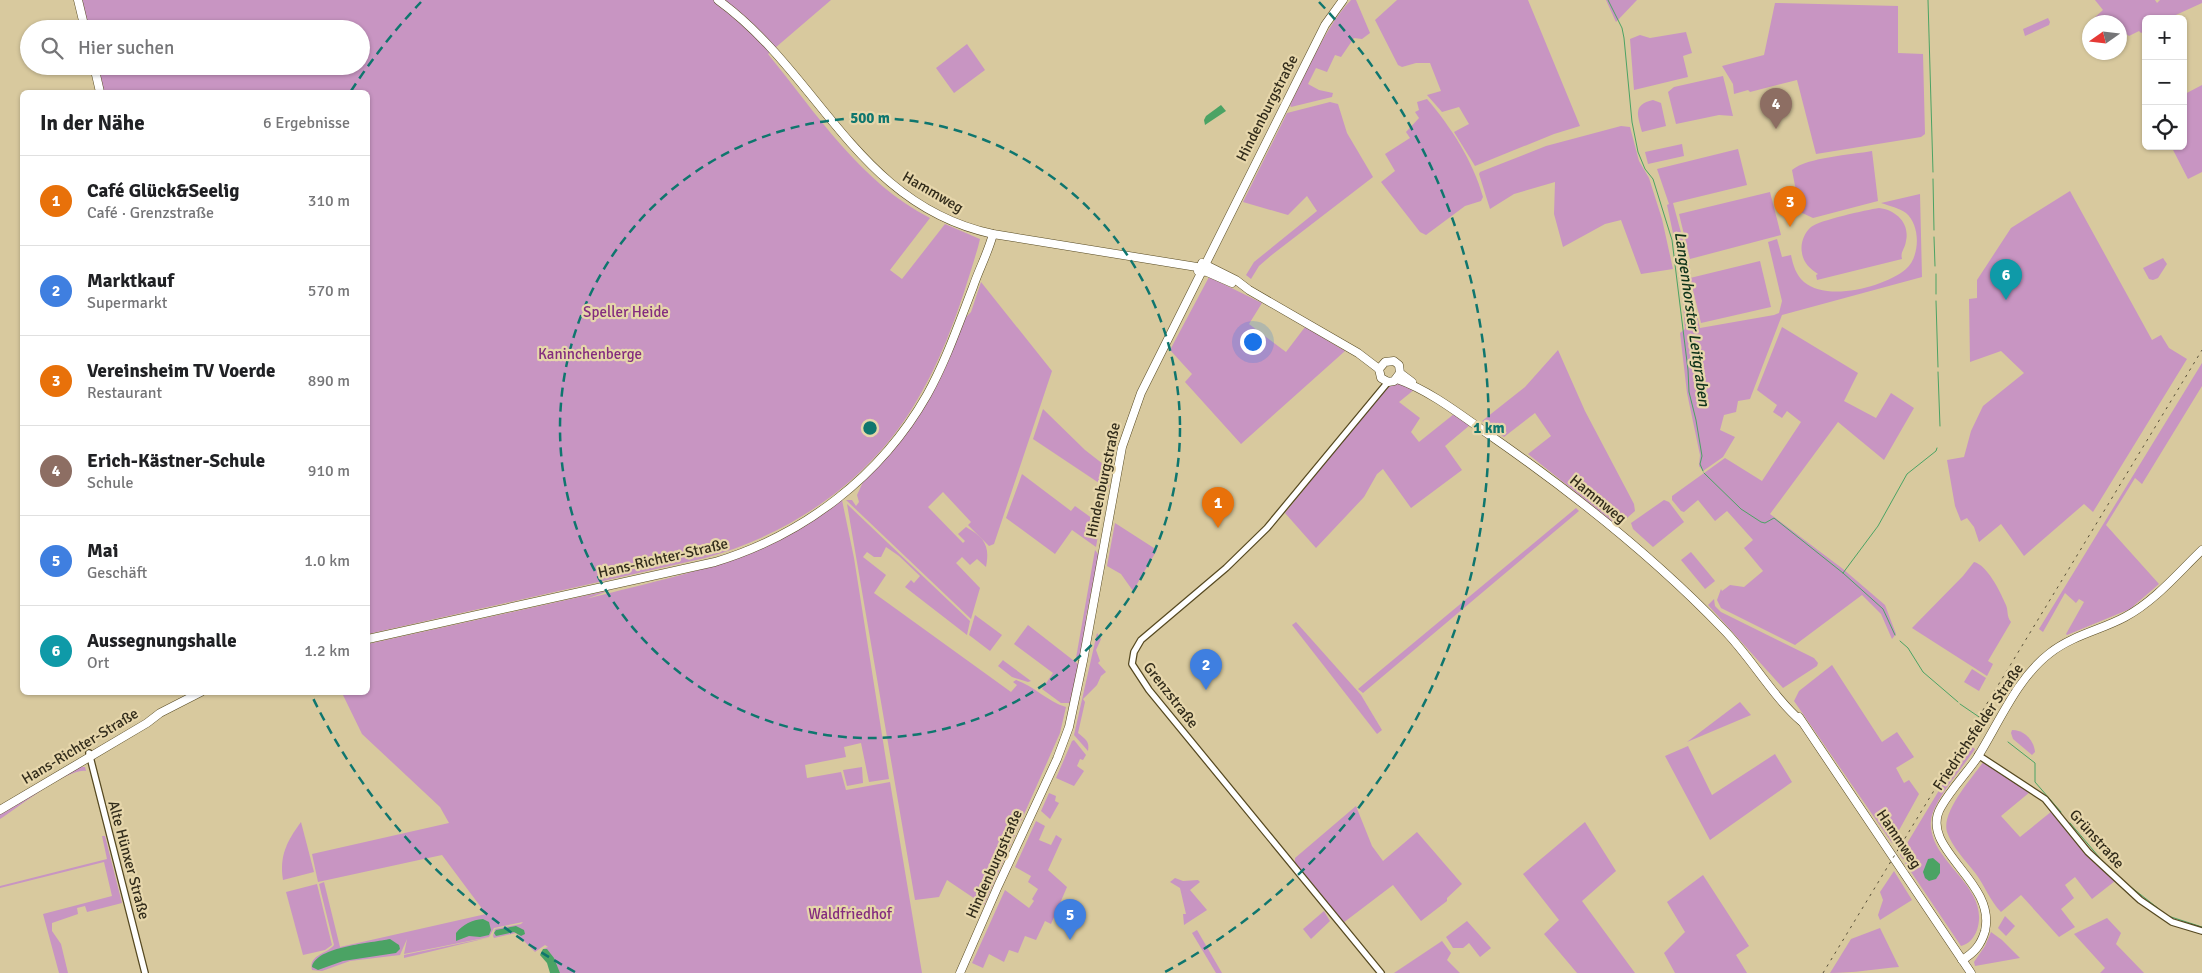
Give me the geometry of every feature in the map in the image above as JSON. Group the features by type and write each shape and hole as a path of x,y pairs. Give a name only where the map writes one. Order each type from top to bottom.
{"main road":[{"path":"78,0 83,20"},
{"name":"Hammweg","path":"718,0 760,36 790,69 845,139 880,175 906,196 930,210 966,226 991,234 1156,260 1202,270 1249,290 1381,366 1388,360 1394,361 1398,364 1399,376 1512,451 1624,537 1690,596 1771,679 1802,721 1971,973"},
{"name":"Hindenburgstraße","path":"958,973 1057,759 1069,727 1125,435 1141,393 1324,25 1342,0"},
{"path":"96,75 100,90"},
{"name":"Hans-Richter-Straße","path":"370,639 715,562 749,550 798,526 824,510 857,483 889,449 911,420 927,394 943,362 991,234"},
{"name":"Hammweg","path":"1156,260 1190,269 1202,270"},
{"path":"1381,366 1385,380 1399,376"},
{"name":"Friedrichsfelder Straße","path":"1960,957 1972,948 1984,932 1986,918 1984,905 1978,891 1942,843 1936,823 1940,808 1978,755 2033,668 2049,653 2065,642 2124,618 2138,610 2202,550"},
{"path":"177,704 188,695"},
{"name":"Hans-Richter-Straße","path":"0,810 89,755 194,695"}],"street":[{"name":"Grenzstraße","path":"1381,973 1149,690 1132,664 1134,652 1141,640 1226,568 1267,528 1371,401 1385,380"},
{"name":"Alte Hünxer Straße","path":"89,755 145,973"},
{"name":"Grünstraße","path":"1978,755 2045,799 2088,852 2140,900 2172,922 2202,931"}],"green space":[{"name":"Kaninchenberge","path":"80,0 831,0 768,54 822,123 861,166 882,186 930,218 890,270 902,279 945,224 980,239 959,307 944,346 916,402 876,456 852,480 826,501 768,535 737,548 705,558 370,634 370,90 102,90 98,75 370,75 370,20 85,20"},
{"path":"1351,0 1356,0 1370,33 1362,39 1354,38 1341,57 1335,55 1327,72 1316,68 1308,84 1319,90 1333,93 1332,97 1291,107 1290,105 1317,50 1333,22"},
{"path":"1397,0 1528,0 1580,126 1554,134 1475,166 1454,132 1469,124 1459,107 1442,112 1427,95 1441,91 1430,63 1416,63 1402,67 1398,65 1375,20"},
{"path":"1606,0 1637,0 1616,22"},
{"path":"2095,0 2155,0 2157,3 2160,0 2202,0 2202,3 2176,15 2142,15 2142,32 2139,31 2129,36 2127,34 2127,15 2097,15 2103,10"},
{"path":"1775,3 1898,6 1898,53 1923,54 1925,134 1921,137 1816,154 1797,80 1750,92 1748,90 1734,94 1733,84 1722,66 1764,55"},
{"path":"2048,18 2049,25 2025,36 2023,29"},
{"path":"1686,32 1692,53 1683,56 1688,77 1634,90 1630,39 1640,35 1650,38"},
{"path":"967,44 985,70 954,93 936,68"},
{"path":"1723,76 1733,116 1719,115 1676,124 1668,92 1674,87"},
{"path":"2202,85 2202,172 2188,179 2173,150 2187,150 2187,93"},
{"path":"1427,99 1460,145 1473,170 1483,197 1481,201 1465,206 1426,235 1420,232 1381,182 1395,171 1385,154 1410,138 1406,132 1419,118 1415,112 1419,110 1417,102"},
{"path":"1653,100 1661,103 1666,126 1642,132 1638,116 1639,108 1646,102"},
{"path":"1330,102 1338,104 1347,133 1373,177 1273,254 1259,266 1251,279 1246,275 1254,262 1317,211 1307,196 1288,215 1243,202 1287,113"},
{"path":"1621,126 1630,127 1639,161 1649,178 1662,219 1673,269 1641,274 1621,220 1605,224 1563,247 1554,214 1555,182 1514,194 1490,209 1480,172 1546,146"},
{"path":"1682,144 1684,156 1648,164 1645,152"},
{"path":"1738,149 1747,185 1673,203 1690,266 1688,278 1700,328 1779,313 1782,301 1768,242 1777,239 1782,257 1791,255 1799,276 1804,282 1814,288 1827,291 1856,290 1897,276 1911,264 1916,249 1916,233 1911,219 1906,213 1881,203 1920,194 1922,277 1782,315 1750,399 1738,401 1736,412 1724,415 1720,430 1735,437 1723,457 1703,471 1699,466 1700,455 1687,393 1680,333 1685,329 1680,266 1667,205 1669,204 1657,169"},
{"path":"1872,151 1878,201 1813,218 1800,212 1792,170 1819,159"},
{"path":"2070,191 2152,340 2161,335 2169,348 2187,359 2093,512 2084,504 2024,556 2001,524 1979,542 1974,527 1967,518 1961,521 1955,506 1947,460 1964,457 1971,431 1983,406 2024,373 2001,351 1970,362 1969,299 1977,298 1977,280 2011,228"},
{"path":"1770,192 1781,235 1690,259 1679,214"},
{"path":"1879,208 1891,211 1904,223 1907,234 1902,259 1817,280 1816,275 1818,274 1807,265 1802,253 1802,242 1809,229 1816,224 1833,218"},
{"path":"2163,258 2167,264 2158,278 2149,279 2143,268"},
{"path":"1760,261 1771,307 1701,323 1690,278"},
{"path":"1209,277 1262,303 1249,324 1286,352 1305,327 1345,351 1241,444 1185,382 1192,374 1170,350"},
{"path":"981,282 1052,371 994,544 989,546 982,539 987,553 986,567 977,559 970,565 962,557 956,563 980,588 971,619 846,500 852,500 856,506 859,502 857,495 863,482 894,449 922,411 943,373 966,317 971,312","holes":["943,492 971,522 968,525 978,535 966,527 958,534 965,541 963,543 928,507"]},
{"path":"1782,327 1858,373 1844,401 1876,418 1891,393 1914,408 1884,460 1838,422 1770,514 1843,569 1885,605 1896,634 1892,639 1881,614 1862,595 1795,645 1721,608 1717,600 1721,589 1722,591 1730,585 1744,587 1763,571 1744,548 1753,540 1727,511 1715,521 1698,500 1684,512 1672,500 1672,496 1725,458 1762,481 1801,422 1787,411 1782,418 1773,412 1777,405 1757,390"},
{"path":"1558,350 1585,411 1634,504 1635,511 1618,526 1528,454 1551,436 1535,413 1504,437 1482,421 1525,387"},
{"path":"2202,363 2202,386 2142,484 2135,478 2106,525 2159,584 2130,609 2067,635 2084,602 2079,599 2076,603 2065,593 2043,632 2039,629"},
{"path":"1401,383 1415,389 1399,402 1420,418 1411,432 1419,442 1454,414 1470,425 1445,446 1462,470 1411,508 1383,469 1377,474 1364,497 1316,548 1285,513 1385,388"},
{"path":"1043,409 1085,450 1112,471 1108,489 1033,439"},
{"path":"1022,474 1071,511 1075,506 1100,524 1096,547 1072,530 1055,554 1006,518"},
{"name":"Waldfriedhof","path":"842,500 854,558 889,779 869,782 861,743 844,747 846,757 805,765 807,778 841,772 846,790 890,782 922,973 560,973 550,953 543,949 548,947 545,945 535,952 516,933 494,938 495,929 523,922 494,928 489,937 404,954 407,939 400,955 350,961 322,971 312,970 315,958 334,945 319,884 324,882 340,947 486,914 442,855 318,882 312,854 449,823 440,807 362,734 343,695 370,695 370,644 611,590 586,599 687,573 751,552 813,521"},
{"path":"1664,500 1669,502 1684,522 1653,547 1633,529 1631,523"},
{"path":"847,504 970,621 967,635 905,587 911,580 914,583 920,576 899,556 886,547 881,557 874,557 867,552 863,557 886,575 874,593 1011,692 1017,685 1013,682 1016,680 1053,702 1066,707 1060,733 984,905 947,880 939,897 915,900"},
{"path":"1576,508 1579,511 1363,693 1358,689"},
{"path":"1115,523 1157,550 1133,591 1121,574 1107,566"},
{"path":"1095,550 1099,555 1086,617 1086,630 1080,656 1076,658"},
{"path":"1691,552 1715,581 1705,589 1681,560"},
{"path":"1974,562 1984,568 1992,579 2000,592 2011,622 1988,661 1993,664 1987,676 1912,628 1963,576"},
{"path":"1714,599 1715,606 1721,612 1814,658 1818,663 1817,666 1783,688 1708,605"},
{"path":"975,615 1002,635 990,651 969,635"},
{"path":"1296,622 1361,695 1382,730 1377,734 1292,625"},
{"path":"1028,625 1078,664 1079,668 1070,703 1061,703 1042,689 1053,673 1014,644"},
{"path":"1097,633 1101,639 1096,650 1100,661 1098,663 1106,672 1101,676 1097,685 1083,699 1085,702 1078,733 1088,742 1088,751 1074,735"},
{"path":"1003,660 1031,681 1028,682 1012,677 998,666"},
{"path":"1832,665 1882,742 1897,732 1914,757 1896,768 1904,783 1909,780 1919,794 1892,843 1794,701 1799,691"},
{"path":"1972,669 1986,678 1979,691 1964,682"},
{"path":"1740,702 1751,715 1687,742"},
{"path":"2012,730 2028,736 2035,752 2032,755 2013,739"},
{"path":"1074,740 1086,755 1083,760 1080,759 1077,766 1084,771 1074,786 1056,778"},
{"path":"1967,744 1975,749 1942,794 1933,813 1931,823 1931,831 1940,851 1965,882 1977,905 1979,917 1977,930 1971,940 1961,946 1905,863 1908,861 1900,855"},
{"path":"1688,746 1712,795 1775,754 1792,782 1710,840 1665,756"},
{"path":"1984,761 2030,792 2001,816 2020,837 2052,811 2085,854 2115,881 2092,899 2075,877 2065,885 2074,898 2061,909 2075,927 2059,937 2021,895 2001,912 1949,838 1946,824 1953,805"},
{"path":"79,767 85,767 86,771 68,775 0,819 0,812"},
{"path":"862,767 863,783 847,786 843,770"},
{"path":"1049,793 1056,796 1055,801 1059,803 1050,819 1041,811"},
{"path":"1356,806 1372,846 1383,861 1417,832 1462,884 1447,898 1447,901 1421,921 1393,885 1343,923 1295,863 1295,858"},
{"path":"1036,821 1045,826 1039,840 1051,845 1056,835 1062,839 1048,870 1067,887 1051,924 1045,921 1036,940 1025,936 1018,953 1009,950 1004,962 989,954 983,968 972,963 1005,890 1029,908 1034,901 1032,899 1038,889 1028,882 1031,876 1015,867"},
{"path":"301,822 314,872 283,880 282,863 285,849"},
{"path":"1585,822 1616,871 1582,901 1635,973 1577,973 1544,934 1559,920 1523,874"},
{"path":"102,836 105,836 122,903 87,912 85,906 77,908 78,914 52,923 52,931 61,944 68,973 59,973 43,914 112,896 104,862 0,888 0,886 107,859"},
{"path":"1894,871 1912,900 1880,920 1878,915 1883,900 1880,892"},
{"path":"1703,875 1749,946 1736,955 1747,973 1675,973 1664,953 1685,932 1667,902"},
{"path":"1175,878 1183,881 1198,880 1200,882 1190,890 1207,910 1184,925 1183,914 1186,914 1180,888 1170,882"},
{"path":"317,884 332,945 325,950 303,955 286,892"},
{"path":"1324,911 1330,921 1311,939 1303,929"},
{"path":"2005,916 2015,926 2006,936 1998,928"},
{"path":"2107,918 2121,933 2116,944 2144,973 2100,973 2105,968 2074,934"},
{"path":"1467,921 1491,948 1480,957 1469,943 1463,948 1453,948 1446,937"},
{"path":"1880,928 1899,967 1830,973 1851,939"},
{"path":"1197,930 1222,973 1216,973 1192,933"},
{"path":"1991,932 2020,958 1975,966 1974,962 1985,946"},
{"path":"491,937 404,958 404,955"},
{"path":"1442,941 1451,953 1447,960 1460,973 1394,973"}],"shaded area":[{"path":"1221,105 1226,111 1205,125 1204,120 1206,116"},
{"path":"1933,858 1940,864 1940,873 1936,879 1929,881 1925,878 1923,872 1928,859"},
{"path":"483,919 489,922 491,930 489,935 480,937 469,936 456,941 456,933 462,927 471,921"},
{"path":"516,926 524,930 525,934 521,936 514,932 496,936 494,933 496,930"},
{"path":"390,939 399,945 400,949 396,953 343,961 318,970 312,967 323,954 334,950"},
{"path":"543,949 547,949 554,958 560,973 550,973 547,963 540,955"}],"waterway":[{"name":"Langenhorster Leitgraben","path":"1608,0 1622,28 1624,38 1632,122 1638,152 1645,169 1653,179 1672,240 1689,392 1696,420 1702,456 1700,464 1703,471"},
{"path":"1928,0 1933,172"},
{"path":"1933,179 1934,230"},
{"path":"1934,237 1935,266"},
{"path":"1936,274 1936,294"},
{"path":"1936,301 1938,367"},
{"path":"1938,372 1940,426"},
{"path":"1843,573 1878,526 1907,474 1936,451 1937,448"},
{"name":"Langenhorster Leitgraben","path":"1704,473 1741,509 1761,522 1765,523 1774,518 1843,573 1883,609 1895,635"},
{"name":"Langenhorster Leitgraben","path":"1900,641 1908,648 1923,672 1958,702"},
{"name":"Langenhorster Leitgraben","path":"1960,704 1985,721"},
{"name":"Langenhorster Leitgraben","path":"2008,742 2035,763 2035,782 2061,812"},
{"name":"Langenhorster Leitgraben","path":"2070,823 2105,864"},
{"name":"Langenhorster Leitgraben","path":"2127,884 2159,909"},
{"name":"Langenhorster Leitgraben","path":"2168,916 2202,927"}],"railway":[{"path":"1823,973 2202,350"}],"place":[{"name":"Erich-Kästner-Schule","path":"1776,129"},
{"name":"Vereinsheim TV Voerde","path":"1790,227"},
{"name":"Aussegnungshalle","path":"2006,300"},
{"name":"Café Glück&Seelig","path":"1218,528"},
{"name":"Marktkauf","path":"1206,690"},
{"name":"Mai","path":"1070,940"}],"park label":[{"name":"Speller Heide","path":"626,312"}]}
